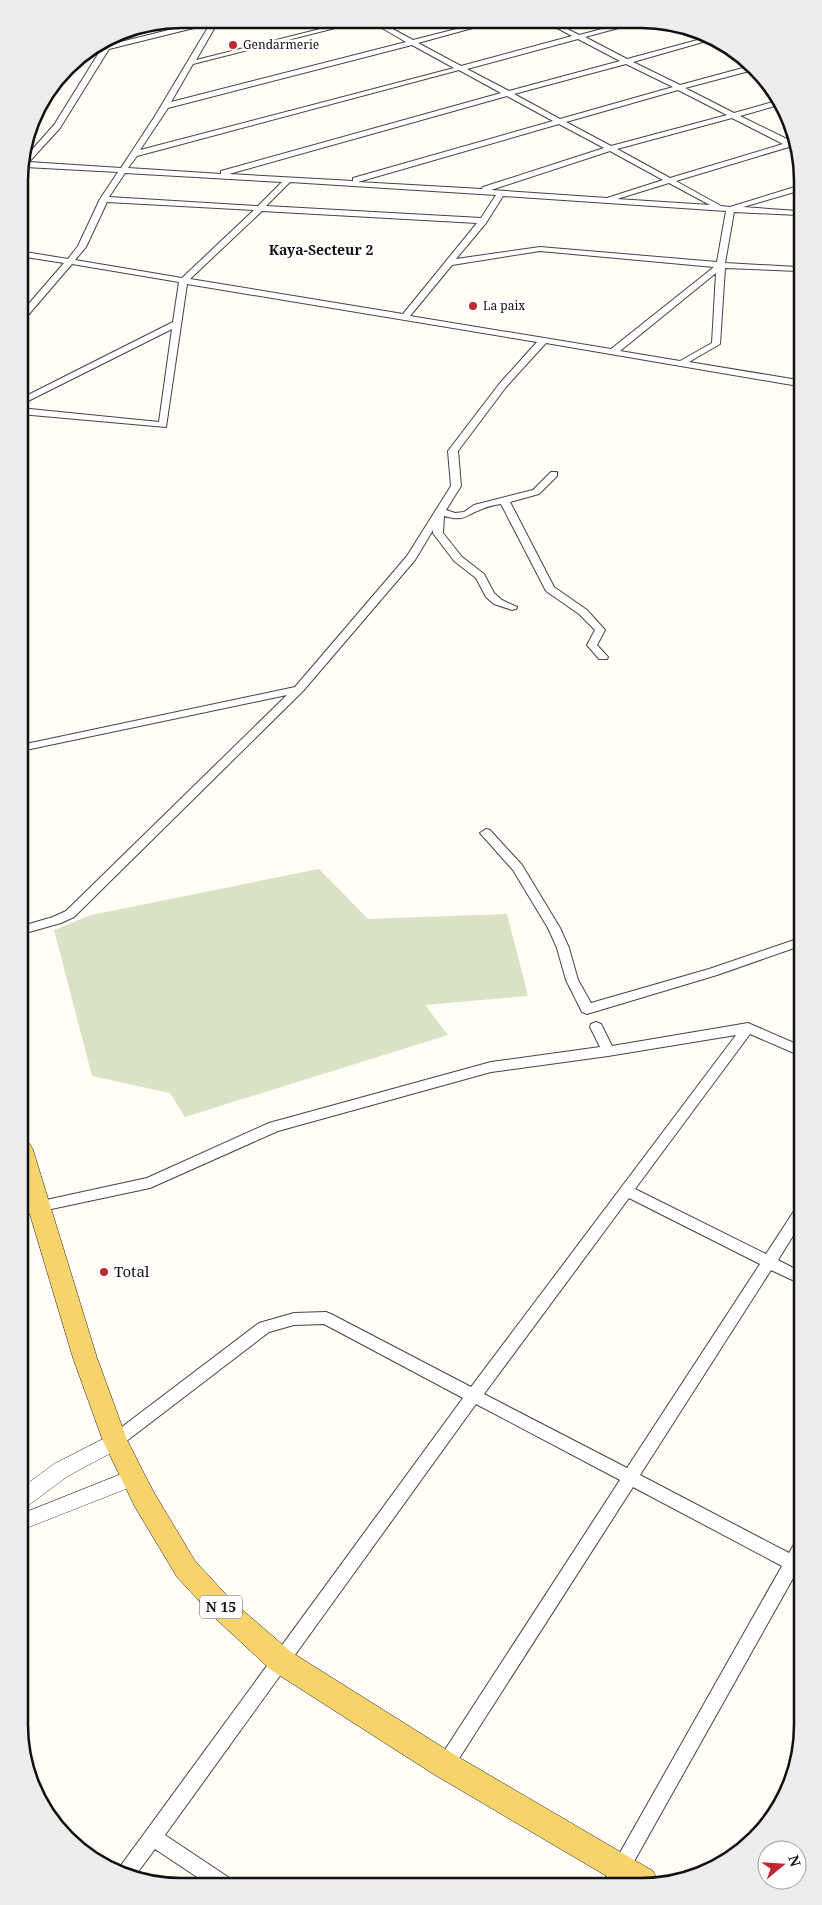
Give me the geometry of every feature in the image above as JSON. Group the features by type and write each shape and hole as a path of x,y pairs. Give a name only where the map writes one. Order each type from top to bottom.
{"main road":[{"name":"N 15","path":"30,1208 115,1441 144,1499 186,1568 223,1609 281,1661 617,1874 632,1878"}],"street":[{"path":"103,49 183,28"},
{"path":"28,309 82,247 104,199 165,106 211,28"},
{"path":"190,63 332,28"},
{"path":"386,28 725,209 794,189"},
{"path":"165,106 460,28"},
{"path":"561,28 789,141"},
{"path":"134,154 611,28"},
{"path":"215,176 703,40"},
{"path":"30,155 57,126 106,48"},
{"path":"346,183 558,121 747,69"},
{"path":"479,191 610,149 774,104"},
{"path":"604,200 790,145"},
{"path":"29,165 479,191 794,213"},
{"path":"28,412 163,426 183,281 288,180"},
{"path":"405,317 483,221 501,193"},
{"path":"104,199 483,221"},
{"path":"684,361 716,344 725,209"},
{"path":"448,263 540,249 721,265 794,269"},
{"path":"28,254 794,381"},
{"path":"614,352 721,265"},
{"path":"28,303 32,304"},
{"path":"28,398 177,323"},
{"path":"28,928 70,914 299,690 411,558 456,486 453,451 503,385 544,340"},
{"path":"440,512 455,516 467,514 477,507 536,492 554,474"},
{"path":"504,500 550,588 583,612 600,630 592,645 603,657"},
{"path":"440,512 438,533 458,559 480,576 490,596 498,602 512,607"},
{"path":"28,747 299,690"},
{"path":"486,833 518,868 554,928 563,948 572,980 587,1009 713,972 794,944"},
{"path":"596,1027 608,1051"},
{"path":"130,1868 474,1395 748,1028"},
{"path":"30,1208 150,1184 274,1128 462,1074 511,1063 608,1051 748,1028 794,1048"},
{"path":"626,1191 794,1274"},
{"path":"444,1765 794,1223"},
{"path":"28,1495 61,1470 115,1441 264,1327 294,1319 326,1318 794,1563"},
{"path":"28,1519 134,1477"},
{"path":"617,1874 794,1570"},
{"path":"152,1837 214,1878"}],"green space":[{"path":"319,869 368,919 507,914 528,996 425,1005 448,1035 185,1117 170,1093 92,1076 54,930 91,915"}],"place":[{"name":"Gendarmerie","path":"233,45"},
{"name":"La paix","path":"473,306"},
{"name":"Total","path":"104,1272"}],"district":[{"name":"Kaya-Secteur 2","path":"321,250"}]}
